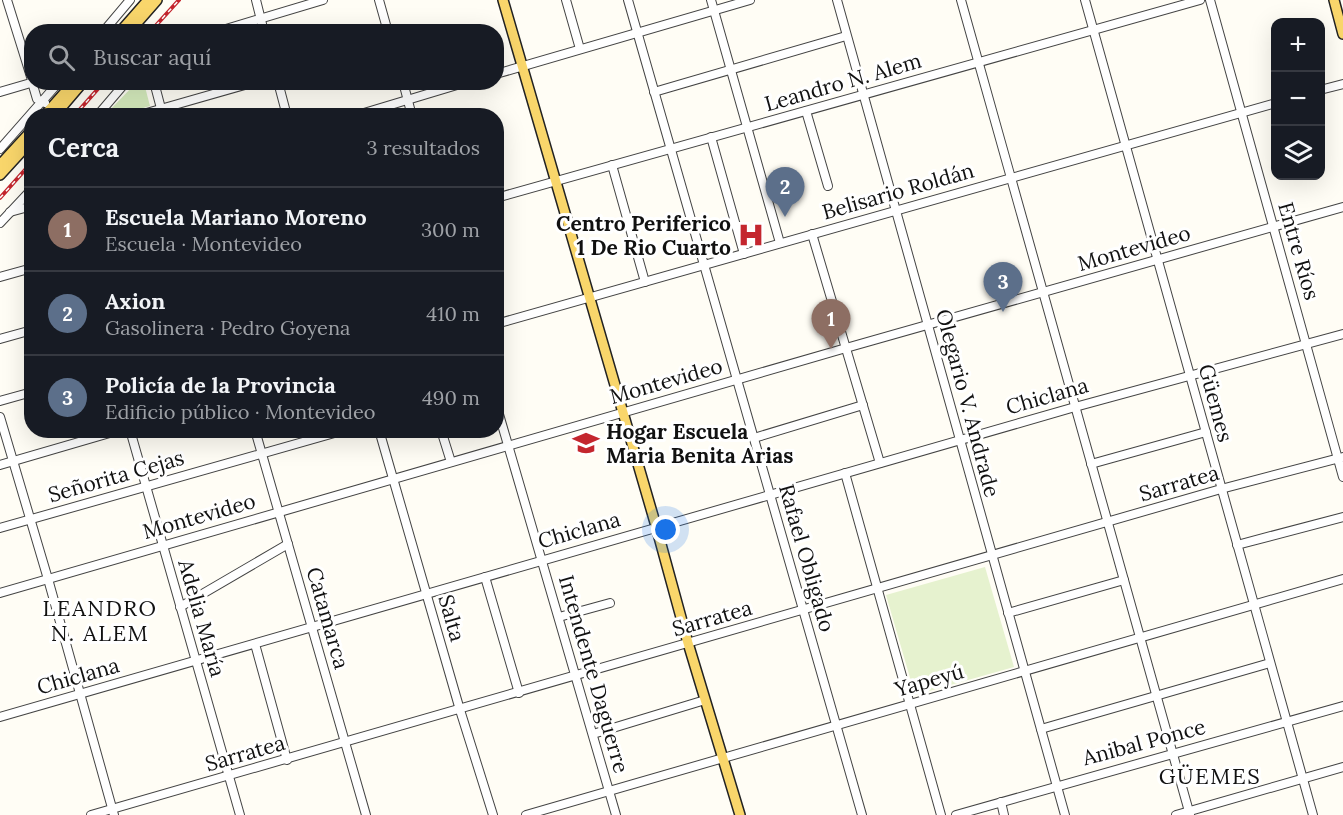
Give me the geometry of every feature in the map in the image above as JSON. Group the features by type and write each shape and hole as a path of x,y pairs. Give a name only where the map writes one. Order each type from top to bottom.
{"main road":[{"path":"127,24 148,0"},
{"path":"136,24 157,0"},
{"path":"503,0 688,643 740,815"},
{"path":"1334,0 1341,18 1343,34"},
{"path":"56,108 69,90"},
{"path":"57,108 75,90"},
{"path":"0,165 24,139"},
{"path":"0,176 24,149"}],"street":[{"path":"7,0 24,54"},
{"path":"110,24 130,0"},
{"path":"256,0 262,24"},
{"path":"244,24 323,0"},
{"path":"379,0 386,24"},
{"path":"566,0 580,49"},
{"name":"Rafael Obligado","path":"628,0 862,815"},
{"path":"711,0 780,243"},
{"path":"504,72 750,0"},
{"name":"Olegario V. Andrade","path":"837,0 1065,815"},
{"path":"961,0 1189,813"},
{"name":"Güemes","path":"1085,0 1313,815"},
{"name":"Leandro N. Alem","path":"504,196 1200,0"},
{"name":"Entre Ríos","path":"1210,0 1340,458 1343,477"},
{"path":"654,92 846,36"},
{"path":"1325,89 1343,84"},
{"path":"0,92 24,85"},
{"path":"35,90 38,99 52,108"},
{"path":"37,108 52,90"},
{"path":"105,108 119,90"},
{"path":"156,90 161,108"},
{"path":"174,108 230,90"},
{"path":"280,90 285,108"},
{"path":"405,90 410,108"},
{"path":"379,108 439,90"},
{"name":"Belisario Roldán","path":"504,322 1271,104"},
{"path":"806,111 828,186"},
{"path":"0,149 24,122"},
{"path":"711,137 744,254"},
{"path":"612,165 645,282"},
{"path":"0,223 24,197"},
{"name":"Montevideo","path":"0,593 622,412 1343,207"},
{"path":"9,212 24,208"},
{"path":"812,234 880,462"},
{"path":"0,277 24,270"},
{"path":"0,339 24,332"},
{"name":"Chiclana","path":"0,717 880,462 1343,334"},
{"path":"0,401 24,394"},
{"path":"753,438 863,405"},
{"path":"0,417 113,812"},
{"name":"Intendente Daguerre","path":"504,430 616,815"},
{"path":"1091,464 1206,432"},
{"path":"0,465 92,438"},
{"name":"Adelia María","path":"131,438 240,815"},
{"name":"Catamarca","path":"257,438 366,815"},
{"name":"Señorita Cejas","path":"0,528 317,438"},
{"name":"Salta","path":"382,438 460,710 493,815"},
{"path":"444,438 451,462"},
{"name":"Sarratea","path":"91,815 113,812 287,759 1221,489 1340,458"},
{"path":"845,473 941,815"},
{"path":"1237,545 1343,517"},
{"path":"180,607 288,544"},
{"path":"485,577 519,693"},
{"name":"Yapeyú","path":"526,815 1343,579"},
{"path":"1008,613 1124,580"},
{"path":"559,617 610,603"},
{"path":"255,644 287,759"},
{"path":"1041,729 1270,663"},
{"path":"593,734 705,700"},
{"name":"Anibal Ponce","path":"956,815 1343,706"},
{"path":"1176,815 1343,767"},
{"path":"1000,802 1004,815"},
{"path":"970,815 982,807"}],"green space":[{"path":"129,90 146,90 150,106 112,108"},
{"path":"985,567 1014,667 915,695 886,595"}],"railway":[{"path":"157,24 179,0"},
{"path":"81,108 97,90"},
{"path":"0,198 24,171"}],"place":[{"name":"Axion","path":"785,217"},
{"name":"Centro Periferico 1 De Rio Cuarto","path":"751,235"},
{"name":"Policía de la Provincia","path":"1003,312"},
{"name":"Escuela Mariano Moreno","path":"831,349"},
{"name":"Hogar Escuela Maria Benita Arias","path":"586,443"}],"district":[{"name":"LEANDRO N. ALEM","path":"100,620"},
{"name":"GÜEMES","path":"1210,776"}]}
